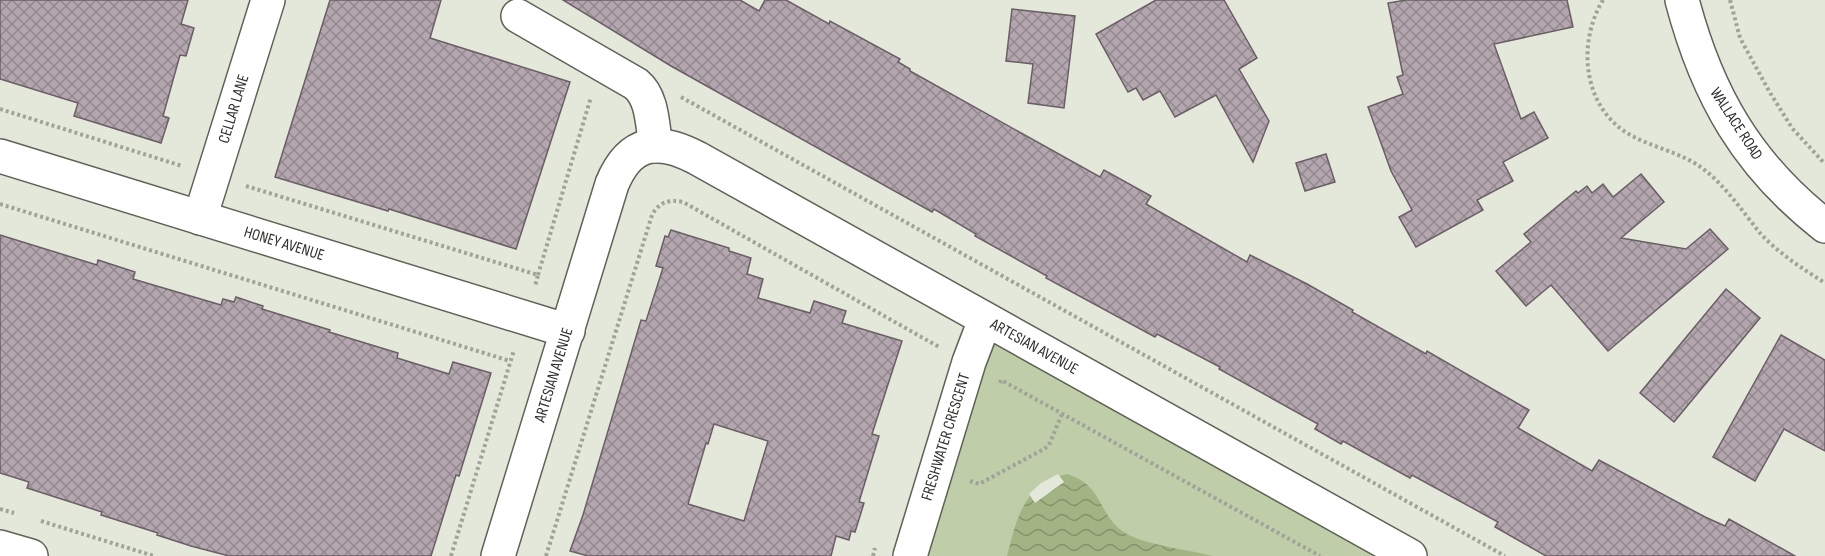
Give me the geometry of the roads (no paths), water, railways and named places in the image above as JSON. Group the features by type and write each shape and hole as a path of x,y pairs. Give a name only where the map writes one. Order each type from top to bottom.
{"street":[{"name":"CELLAR LANE","path":"201,218 268,0"},
{"name":"WALLACE ROAD","path":"1682,0 1708,80 1727,116 1775,181 1825,226"},
{"path":"518,16 643,90 648,102 656,146"},
{"name":"ARTESIAN AVENUE","path":"498,556 618,172 632,152 656,146 684,151 1410,556"},
{"name":"HONEY AVENUE","path":"0,156 568,331"},
{"name":"FRESHWATER CRESCENT","path":"910,556 969,362 985,320"},
{"path":"0,547 31,556"}],"water":[{"path":"1067,474 1087,485 1094,492 1108,516 1129,535 1152,543 1212,556 1007,556 1014,528 1031,495 1052,479"}]}
